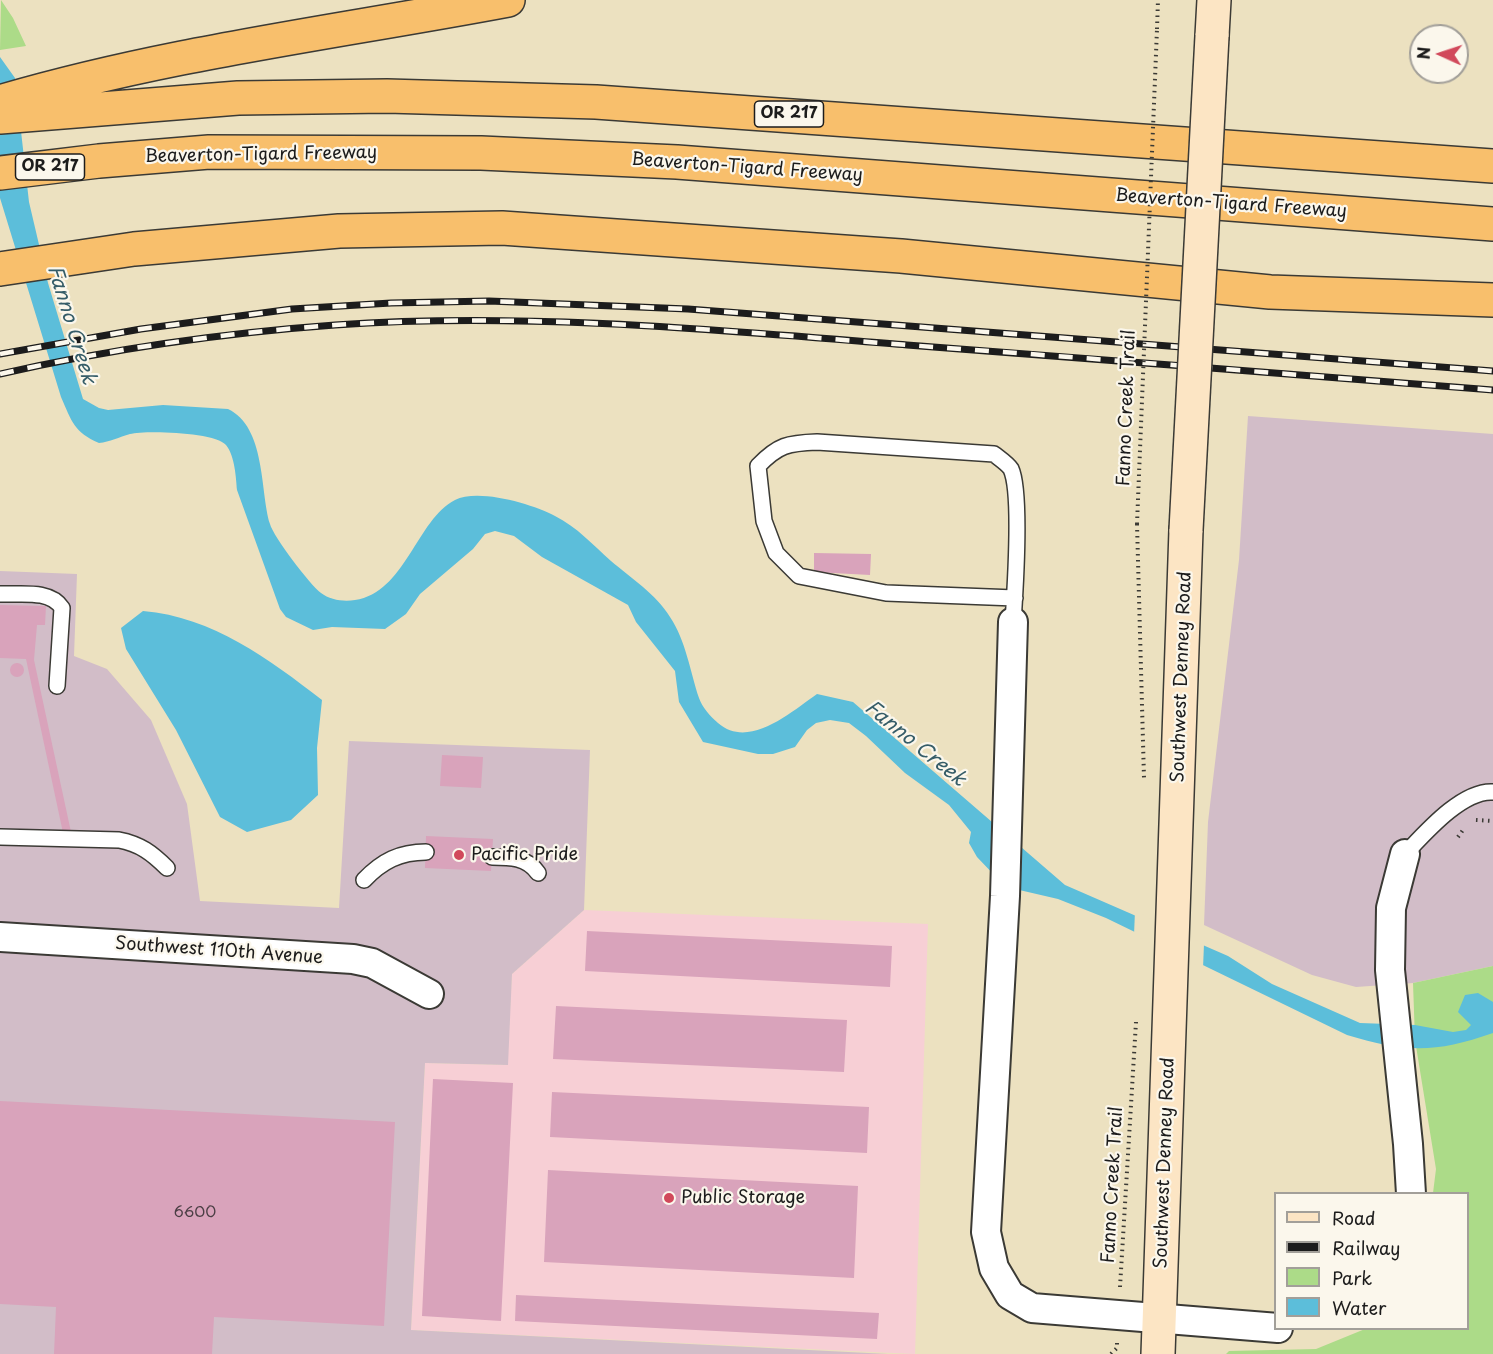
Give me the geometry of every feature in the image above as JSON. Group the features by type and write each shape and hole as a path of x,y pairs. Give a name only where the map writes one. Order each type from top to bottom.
{"highway":[{"path":"0,102 80,94 168,60 508,0"},
{"name":"OR 217","path":"0,117 80,94 238,98 387,96 596,102 1493,166"},
{"name":"Beaverton-Tigard Freeway","path":"0,173 99,161 209,152 371,152 631,160 1493,224"},
{"path":"0,269 119,252 339,231 502,228 901,256 1270,292 1493,300"}],"street":[{"name":"Southwest Denney Road","path":"1158,1354 1178,834 1186,530 1214,0"},
{"path":"1014,610 1005,896 995,1103 987,1188 986,1232 994,1268 1010,1295 1032,1308 1274,1329"},
{"path":"1405,855 1391,908 1390,970 1411,1192"},
{"name":"Southwest 110th Avenue","path":"0,937 353,960 372,963 429,994"}],"lane":[{"path":"789,443 912,447 994,454 1010,468 1016,499 1014,610 886,593 799,576 776,553 764,521 758,466 771,453 789,443"},
{"path":"0,594 49,596 57,600 62,608 57,686"},
{"path":"1405,855 1443,815 1483,791 1493,792"},
{"path":"0,837 134,843 150,851 167,868"},
{"path":"364,880 387,860 402,855 426,852"},
{"path":"492,857 515,857 526,861 538,873"}],"path":[{"name":"Fanno Creek Trail","path":"1144,788 1137,524 1158,0"},
{"path":"1458,837 1468,823 1476,820 1493,821"},
{"name":"Fanno Creek Trail","path":"1111,1354 1117,1348 1136,1015"}],"shaded area":[{"path":"1248,416 1493,434 1493,966 1413,983 1356,987 1312,975 1204,925 1208,822 1239,560"},
{"path":"0,571 77,574 74,656 107,669 151,720 187,804 200,901 339,908 349,741 590,750 584,910 512,974 508,1065 425,1063 411,1330 888,1354 0,1354"},
{"name":"Public Storage","path":"584,910 928,924 915,1354 411,1330 425,1063 507,1065 512,974"}],"green space":[{"path":"1,0 13,18 26,46 0,50"},
{"path":"1493,966 1493,1354 1226,1354 1229,1351 1316,1349 1363,1330 1469,1330 1469,1192 1433,1192 1436,1169 1415,1040 1413,983"}],"water":[{"path":"0,57 15,78 29,202 48,283 83,399 108,410 163,405 228,409 240,418 249,430 260,461 270,524 301,571 325,595 337,600 355,600 372,594 386,584 399,570 430,523 442,509 455,500 477,496 491,497 520,502 545,511 570,525 658,601 680,636 702,705 718,723 730,730 743,732 769,725 817,694 853,702 1065,885 1228,956 1272,984 1360,1023 1415,1025 1453,1032 1466,1030 1471,1025 1458,1012 1465,995 1478,993 1493,1002 1493,1033 1454,1044 1421,1048 1404,1048 1347,1035 1106,918 1058,899 1015,889 997,878 977,857 969,843 971,832 949,805 905,773 849,723 830,720 816,723 807,730 795,747 773,754 758,754 703,742 679,702 675,671 636,622 628,605 542,557 514,536 495,531 485,534 473,549 420,594 406,614 385,629 332,627 313,630 286,617 280,609 237,490 233,461 226,445 209,437 164,432 130,434 99,443 84,435 71,420 61,397 0,198"},
{"path":"143,611 193,622 239,642 261,655 322,700 317,748 318,795 291,820 247,832 220,817 176,730 126,649 121,628"}],"pier":[{"path":"1135,911 1204,944 1203,968 1134,935"}],"building":[{"path":"814,553 871,554 870,575 814,572"},
{"path":"0,605 46,606 45,625 37,625 34,660 74,846 66,847 26,659 0,658"},
{"path":"17,663 22,665 24,670 22,675 17,677 12,675 10,670 12,665"},
{"path":"442,755 483,757 481,788 440,786"},
{"name":"Pacific Pride","path":"426,836 493,839 491,871 425,868"},
{"path":"587,931 892,946 890,987 585,971"},
{"path":"556,1006 847,1020 844,1072 553,1059"},
{"path":"433,1079 513,1083 501,1321 422,1316"},
{"path":"552,1092 869,1107 867,1153 550,1137"},
{"path":"0,1101 395,1122 384,1326 214,1317 212,1354 54,1354 56,1307 0,1304"},
{"path":"548,1170 858,1186 854,1278 544,1262"},
{"path":"516,1295 879,1313 877,1339 515,1321"}],"railway":[{"path":"0,354 141,329 292,309 391,303 489,301 688,309 1493,371"},
{"path":"0,374 167,343 251,333 335,325 478,321 621,324 1493,390"}],"place":[{"name":"Pacific Pride","path":"459,855"},
{"name":"Public Storage","path":"669,1198"}],"water label":[{"name":"Fanno Creek","path":"71,325"},
{"name":"Fanno Creek","path":"915,744"}]}
